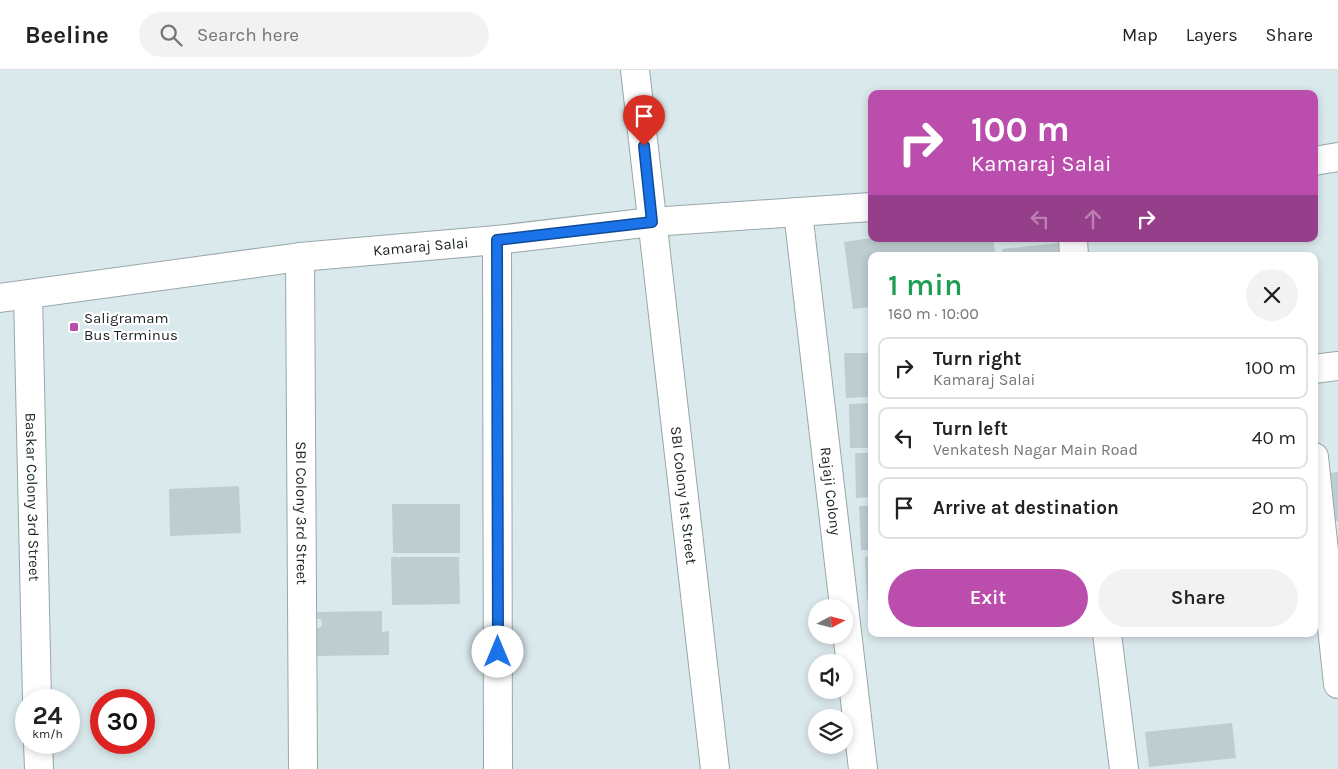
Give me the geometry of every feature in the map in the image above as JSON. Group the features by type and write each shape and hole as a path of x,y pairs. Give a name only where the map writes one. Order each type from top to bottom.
{"street":[{"name":"SBI Colony 1st Street","path":"635,70 715,769"},
{"path":"1318,160 1338,157"},
{"name":"Kamaraj Salai","path":"0,298 300,257 497,240 652,222 868,208"},
{"name":"Rajaji Colony","path":"798,212 863,769"},
{"path":"497,240 498,769"},
{"name":"SBI Colony 3rd Street","path":"300,257 303,769"},
{"name":"Baskar Colony 3rd Street","path":"28,295 37,689"},
{"path":"1318,368 1338,366"},
{"path":"1318,494 1338,684"},
{"path":"1107,637 1124,769"},
{"path":"38,754 39,769"}],"building":[{"path":"868,238 868,242 994,242 995,252 868,252 868,307 853,309 844,242"},
{"path":"1059,243 1060,252 1002,252 1002,249"},
{"path":"844,353 868,353 868,397 846,398"},
{"path":"868,403 868,448 850,448 849,404"},
{"path":"855,453 868,453 868,497 856,498"},
{"path":"1338,472 1338,521 1325,522 1321,474"},
{"path":"239,486 241,533 170,536 169,489"},
{"path":"392,504 460,504 460,553 393,553"},
{"path":"859,506 868,506 868,550 861,550"},
{"path":"868,556 868,601 867,601 865,557"},
{"path":"391,557 459,557 460,604 392,605"},
{"path":"382,611 382,632 389,631 389,655 316,656 316,629 322,626 321,619 315,619 315,612"},
{"path":"1232,723 1236,758 1149,767 1145,732"}],"place":[{"name":"Saligramam Bus Terminus","path":"74,327"}],"route":[{"path":"498,652 497,240 652,222 644,146"}]}
